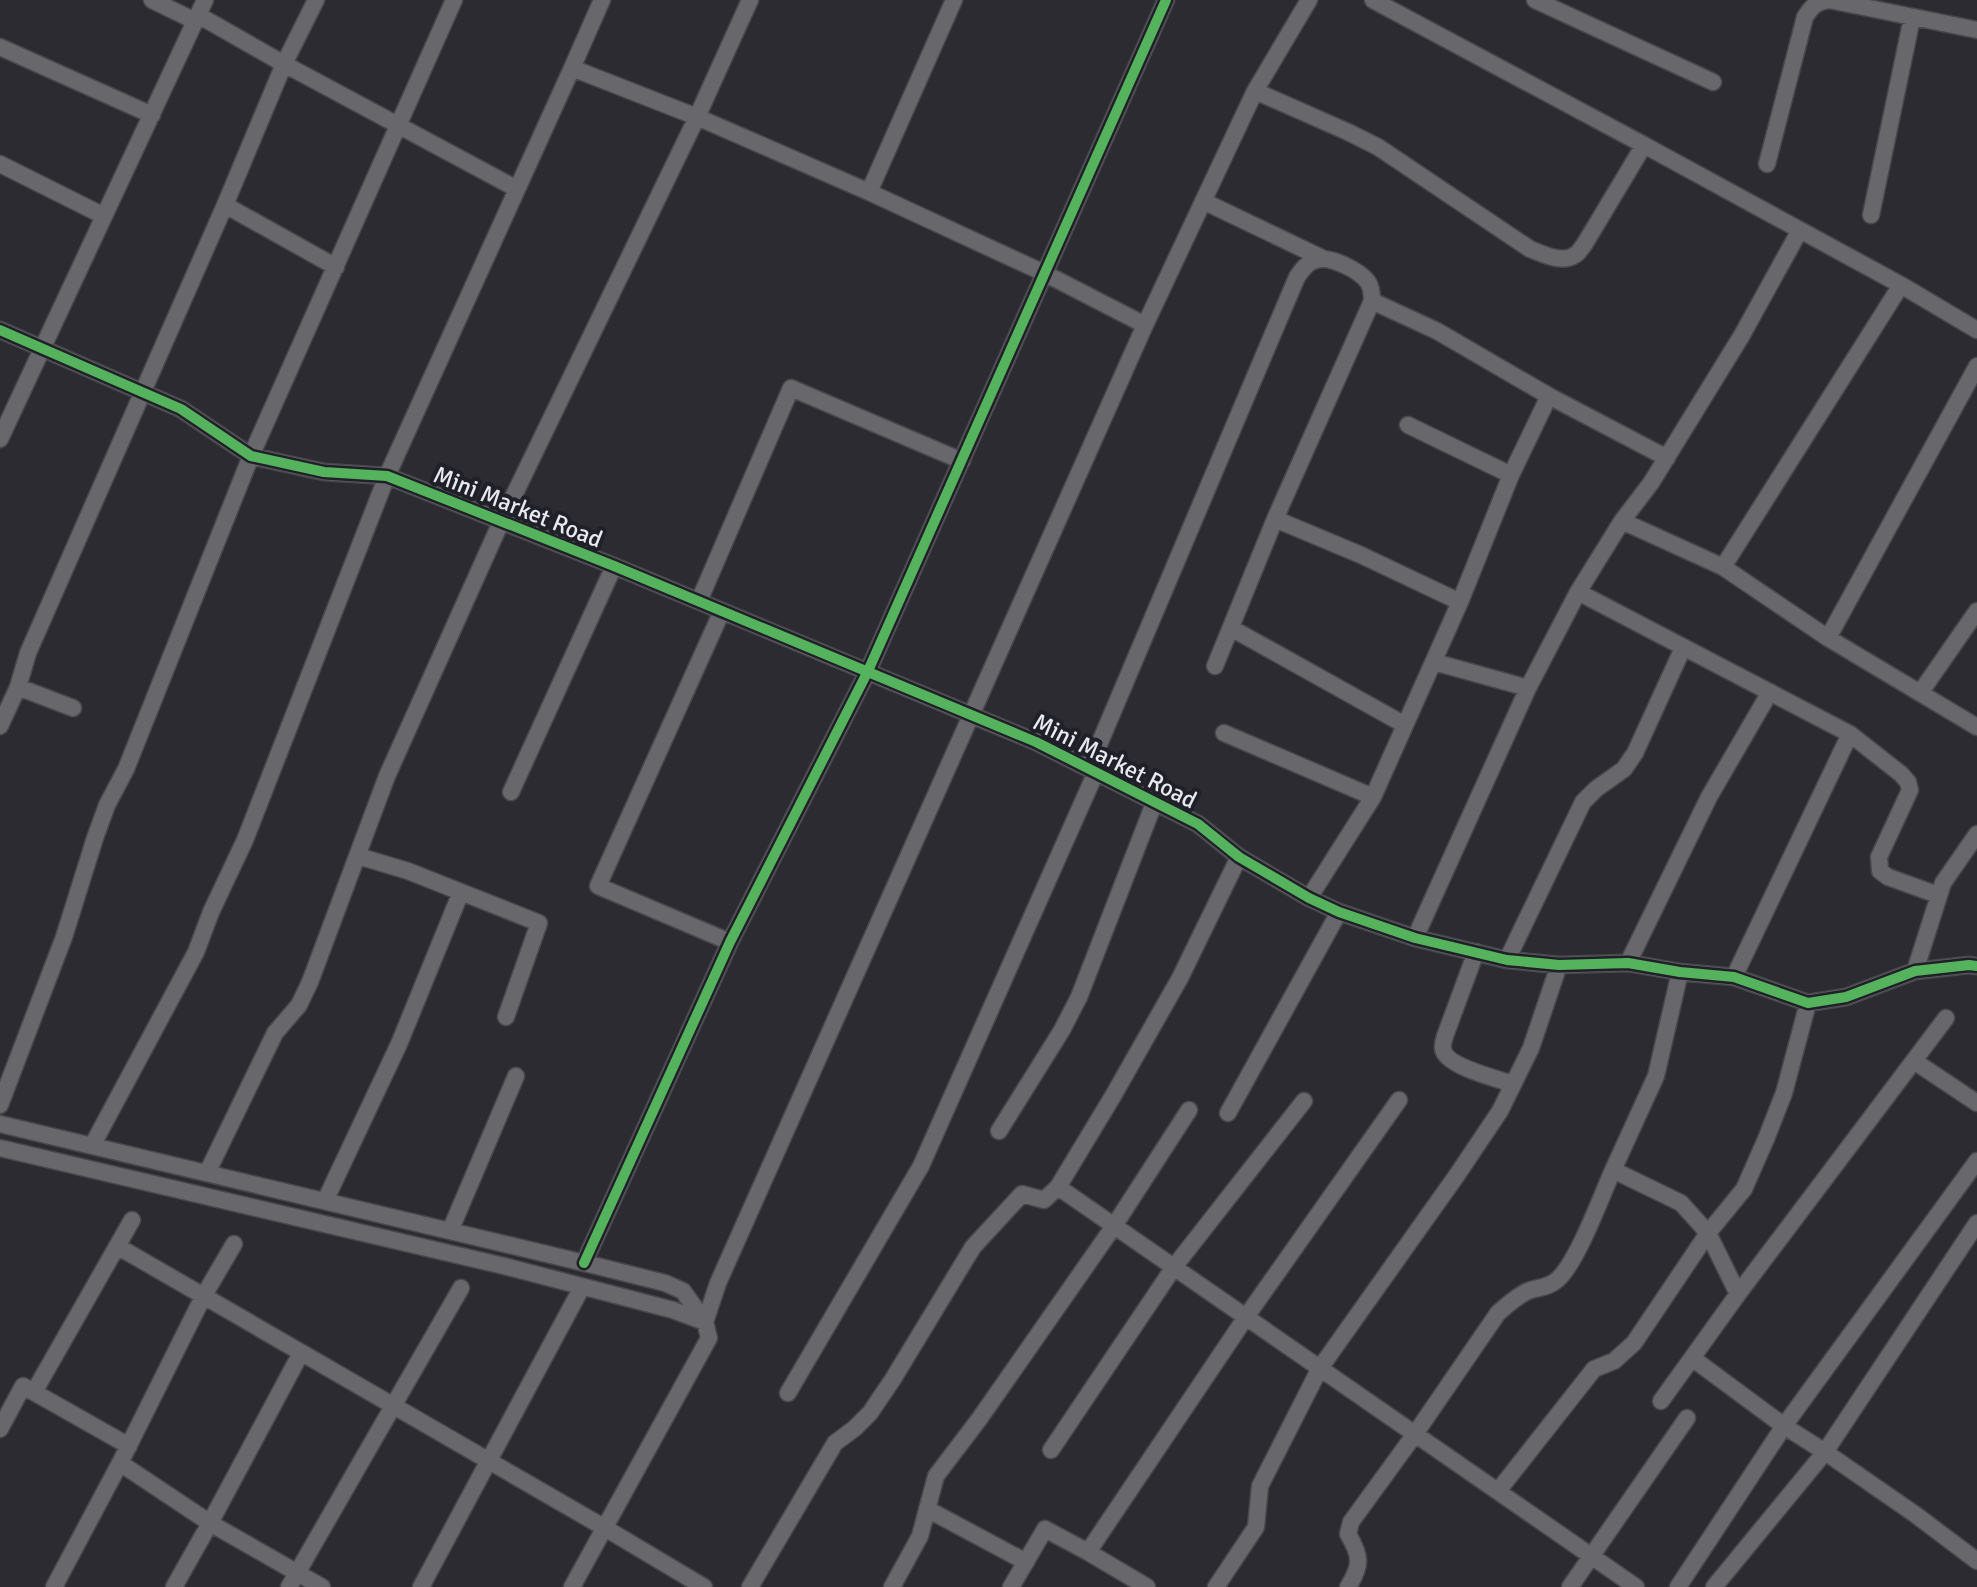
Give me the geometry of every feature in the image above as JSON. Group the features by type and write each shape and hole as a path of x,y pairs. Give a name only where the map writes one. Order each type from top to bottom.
{"street":[{"path":"152,0 199,12 284,64 517,189"},
{"path":"0,726 18,687 28,653 284,64 316,0"},
{"path":"0,1105 64,937 107,805 126,769 251,456 454,0"},
{"path":"92,1146 196,952 245,840 387,476 602,0"},
{"path":"207,1173 275,1033 299,1005 310,982 387,776 501,522 697,117 750,0"},
{"path":"869,192 954,0"},
{"path":"584,1263 730,942 868,671 1166,0"},
{"path":"705,1322 718,1283 1145,325 1255,91 1309,0"},
{"path":"1373,0 1901,285 1977,330"},
{"path":"1535,0 1713,82"},
{"path":"1767,164 1805,17 1819,1 1829,0 1977,30"},
{"path":"0,439 199,12"},
{"path":"1871,215 1912,18"},
{"path":"0,47 152,115"},
{"path":"572,68 697,117 869,192 1044,273 1145,325"},
{"path":"1255,91 1378,147 1530,249 1563,259 1575,255 1584,245 1644,145"},
{"path":"0,164 104,216"},
{"path":"1203,201 1322,258 1333,260 1357,273 1368,282 1372,291 1372,301 1275,519 1215,666"},
{"path":"225,205 336,267"},
{"path":"1415,938 1528,688 1578,592 1622,521 1667,458 1742,335 1800,230"},
{"path":"788,1393 921,1166 1093,770 1297,277 1307,264 1322,258"},
{"path":"1723,567 1901,285"},
{"path":"1372,301 1437,331 1549,396 1667,458"},
{"path":"0,330 181,409 251,456"},
{"path":"1828,638 1977,366"},
{"path":"699,601 791,388 962,461"},
{"path":"1309,898 1373,797 1460,602 1511,475 1549,396"},
{"path":"1408,425 1511,475"},
{"name":"Mini Market Road","path":"251,456 324,472 387,476 699,601 1036,742 1198,824 1239,857 1309,898 1339,912 1415,938 1507,960 1559,965 1628,963 1734,977 1808,1003 1846,997 1915,971 1977,966"},
{"path":"1275,519 1460,602"},
{"path":"1622,521 1723,567 1828,638 1977,727"},
{"path":"511,792 614,566"},
{"path":"1578,592 1850,734 1901,774 1910,790 1879,857 1880,871 1888,877 1938,895"},
{"path":"722,611 598,886 730,942"},
{"path":"1920,693 1977,611"},
{"path":"1231,628 1405,725"},
{"path":"1507,960 1583,802 1624,769 1635,753 1683,648"},
{"path":"1434,662 1528,688"},
{"path":"18,687 73,708"},
{"path":"1628,963 1709,797 1770,692"},
{"path":"1224,733 1373,797"},
{"path":"1734,977 1850,734"},
{"path":"999,1131 1079,997 1155,801"},
{"path":"1915,971 1943,883 1977,834"},
{"path":"358,856 408,871 539,923 506,1017"},
{"path":"750,1587 835,1443 870,1413 973,1247 1022,1194 1044,1200 1058,1187 1180,978 1239,857"},
{"path":"325,1201 399,1044 461,892"},
{"path":"1228,1113 1339,912"},
{"path":"1476,952 1443,1049 1447,1058 1460,1065 1513,1084"},
{"path":"1216,1587 1256,1527 1260,1486 1320,1368 1500,1111 1531,1048 1559,965"},
{"path":"1348,1587 1359,1562 1348,1534 1351,1522 1498,1313 1528,1291 1547,1287 1559,1279 1571,1262 1656,1076 1680,972"},
{"path":"1498,1491 1594,1369 1614,1361 1634,1343 1708,1233 1744,1189 1784,1093 1808,1003"},
{"path":"1661,1401 1946,1018"},
{"path":"1914,1061 1977,1103"},
{"path":"450,1231 516,1076"},
{"path":"1088,1552 1246,1317 1399,1100"},
{"path":"1051,1450 1174,1267 1304,1101"},
{"path":"892,1587 920,1536 936,1476 1114,1226 1189,1110"},
{"path":"0,1124 584,1263 665,1283 683,1291 705,1322 709,1338 572,1587"},
{"path":"0,1148 489,1263 673,1310 705,1322"},
{"path":"1678,1587 1784,1426 1977,1161"},
{"path":"1613,1170 1681,1203 1708,1233 1738,1294"},
{"path":"1058,1187 1636,1587"},
{"path":"34,1392 132,1220"},
{"path":"1714,1587 1825,1452 1977,1223"},
{"path":"54,1587 203,1297 234,1244"},
{"path":"117,1246 704,1587"},
{"path":"421,1587 582,1287"},
{"path":"293,1580 461,1288"},
{"path":"174,1587 301,1353"},
{"path":"1692,1358 1977,1561"},
{"path":"0,1429 23,1386 129,1446"},
{"path":"1570,1587 1687,1418"},
{"path":"120,1463 293,1580 322,1587"},
{"path":"927,1509 1026,1562"},
{"path":"1011,1587 1045,1529 1141,1586"}],"cycle path":[{"path":"584,1263 730,942 868,671 1166,0"},
{"path":"0,330 181,409 251,456 324,472 387,476 614,566 1036,742 1198,824 1239,857 1309,898 1339,912 1415,938 1507,960 1559,965 1628,963 1734,977 1808,1003 1846,997 1915,971 1977,966"}]}
